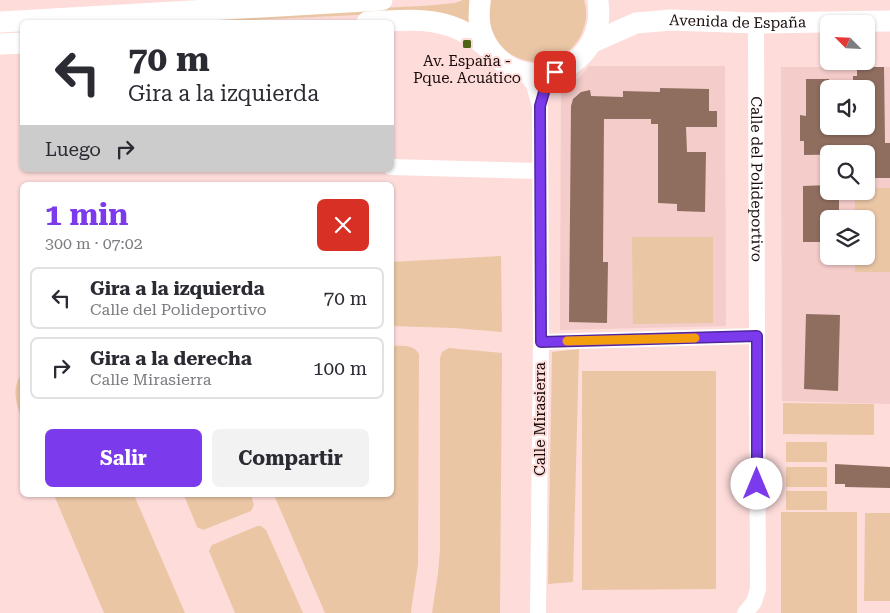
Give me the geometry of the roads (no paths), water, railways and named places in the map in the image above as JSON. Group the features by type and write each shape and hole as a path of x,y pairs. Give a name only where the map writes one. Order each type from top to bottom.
{"main road":[{"path":"35,20 382,0"},
{"path":"480,0 478,16 482,33 489,49"},
{"path":"394,21 421,20 447,24 475,36 499,60 512,68 526,73 540,74 555,72 569,66 582,56 591,43 598,22 598,0"},
{"name":"Avenida de España","path":"591,43 636,23 671,20 756,24 890,21"},
{"path":"0,22 20,21"},
{"path":"0,44 20,43"}],"street":[{"name":"Calle del Polideportivo","path":"745,613 754,602 758,589 756,24"},
{"name":"Calle Mirasierra","path":"538,613 541,342 540,106 546,85 555,72"},
{"name":"Calle Mirasierra","path":"526,73 534,85 540,106"},
{"path":"394,167 540,171"},
{"path":"541,342 757,336"}],"place":[{"name":"Av. España - Pque. Acuático","path":"467,44"}]}
